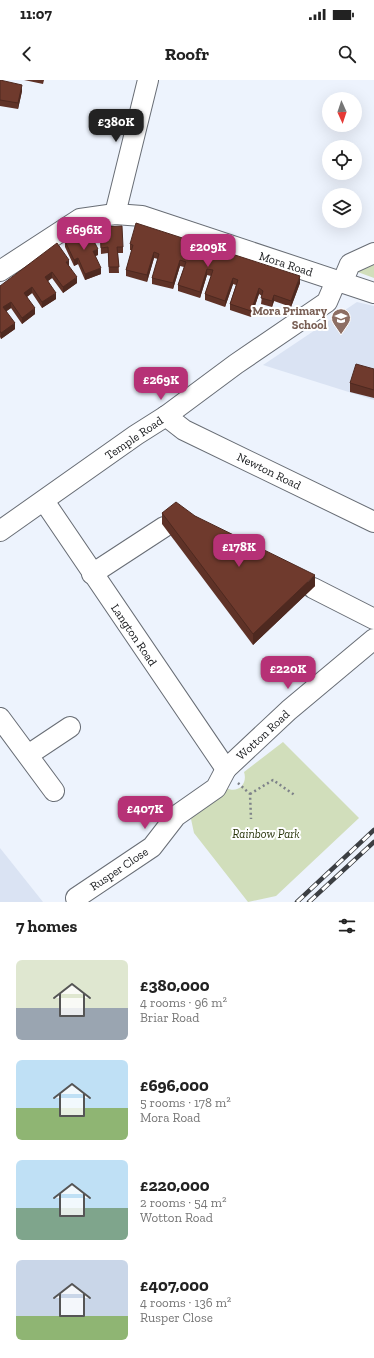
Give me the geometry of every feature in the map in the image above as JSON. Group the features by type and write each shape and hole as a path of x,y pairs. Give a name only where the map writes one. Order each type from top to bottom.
{"street":[{"path":"115,214 148,80"},
{"name":"Mora Road","path":"0,271 80,219 115,214 142,216 374,293"},
{"name":"Temple Road","path":"0,531 136,435 166,416 236,364 328,302 350,264 374,254"},
{"name":"Newton Road","path":"166,416 184,430 374,522"},
{"name":"Langton Road","path":"44,500 92,574 226,769"},
{"path":"92,574 164,527"},
{"path":"313,588 374,619"},
{"name":"Wotton Road","path":"226,769 289,710 374,639"},
{"path":"0,718 54,791"},
{"path":"28,755 70,727"},
{"name":"Rusper Close","path":"76,898 152,847 176,816 216,788 226,769"}],"path":[{"path":"226,769 250,794 251,819"},
{"path":"250,794 273,780 296,796"}],"shaded area":[{"name":"Mora Primary School","path":"357,302 374,306 374,400 263,365"},
{"path":"0,848 43,902 0,902"}],"green space":[{"path":"374,262 374,278 355,271"},
{"name":"Rainbow Park","path":"283,742 359,818 276,896 248,902 194,833 191,819 194,814 226,788 234,790 241,787 245,780 244,772"}],"building":[{"path":"0,80 22,85 18,103 0,100"},
{"path":"136,223 300,276 291,301 274,295 272,301 261,298 263,291 259,288 251,311 230,304 238,280 233,278 225,301 205,294 213,270 207,269 200,292 178,285 186,262 180,260 173,283 152,278 159,254 154,252 147,275 126,270 133,245 130,244"},
{"path":"122,226 123,247 117,247 119,267 109,267 108,247 101,248 100,227"},
{"path":"88,230 98,249 93,251 101,268 85,274 78,258 74,260 65,241"},
{"path":"57,243 69,260 66,262 77,277 63,287 52,272 45,277 56,293 42,302 32,287 24,293 35,308 22,318 11,302 3,307 15,323 1,333 0,286"},
{"path":"356,364 374,369 374,390 350,383"},
{"path":"176,502 195,516 315,575 253,634 162,513"}],"railway":[{"path":"297,902 374,830"},
{"path":"309,902 374,842"}],"place":[{"name":"Mora Primary School","path":"341,335"}]}
